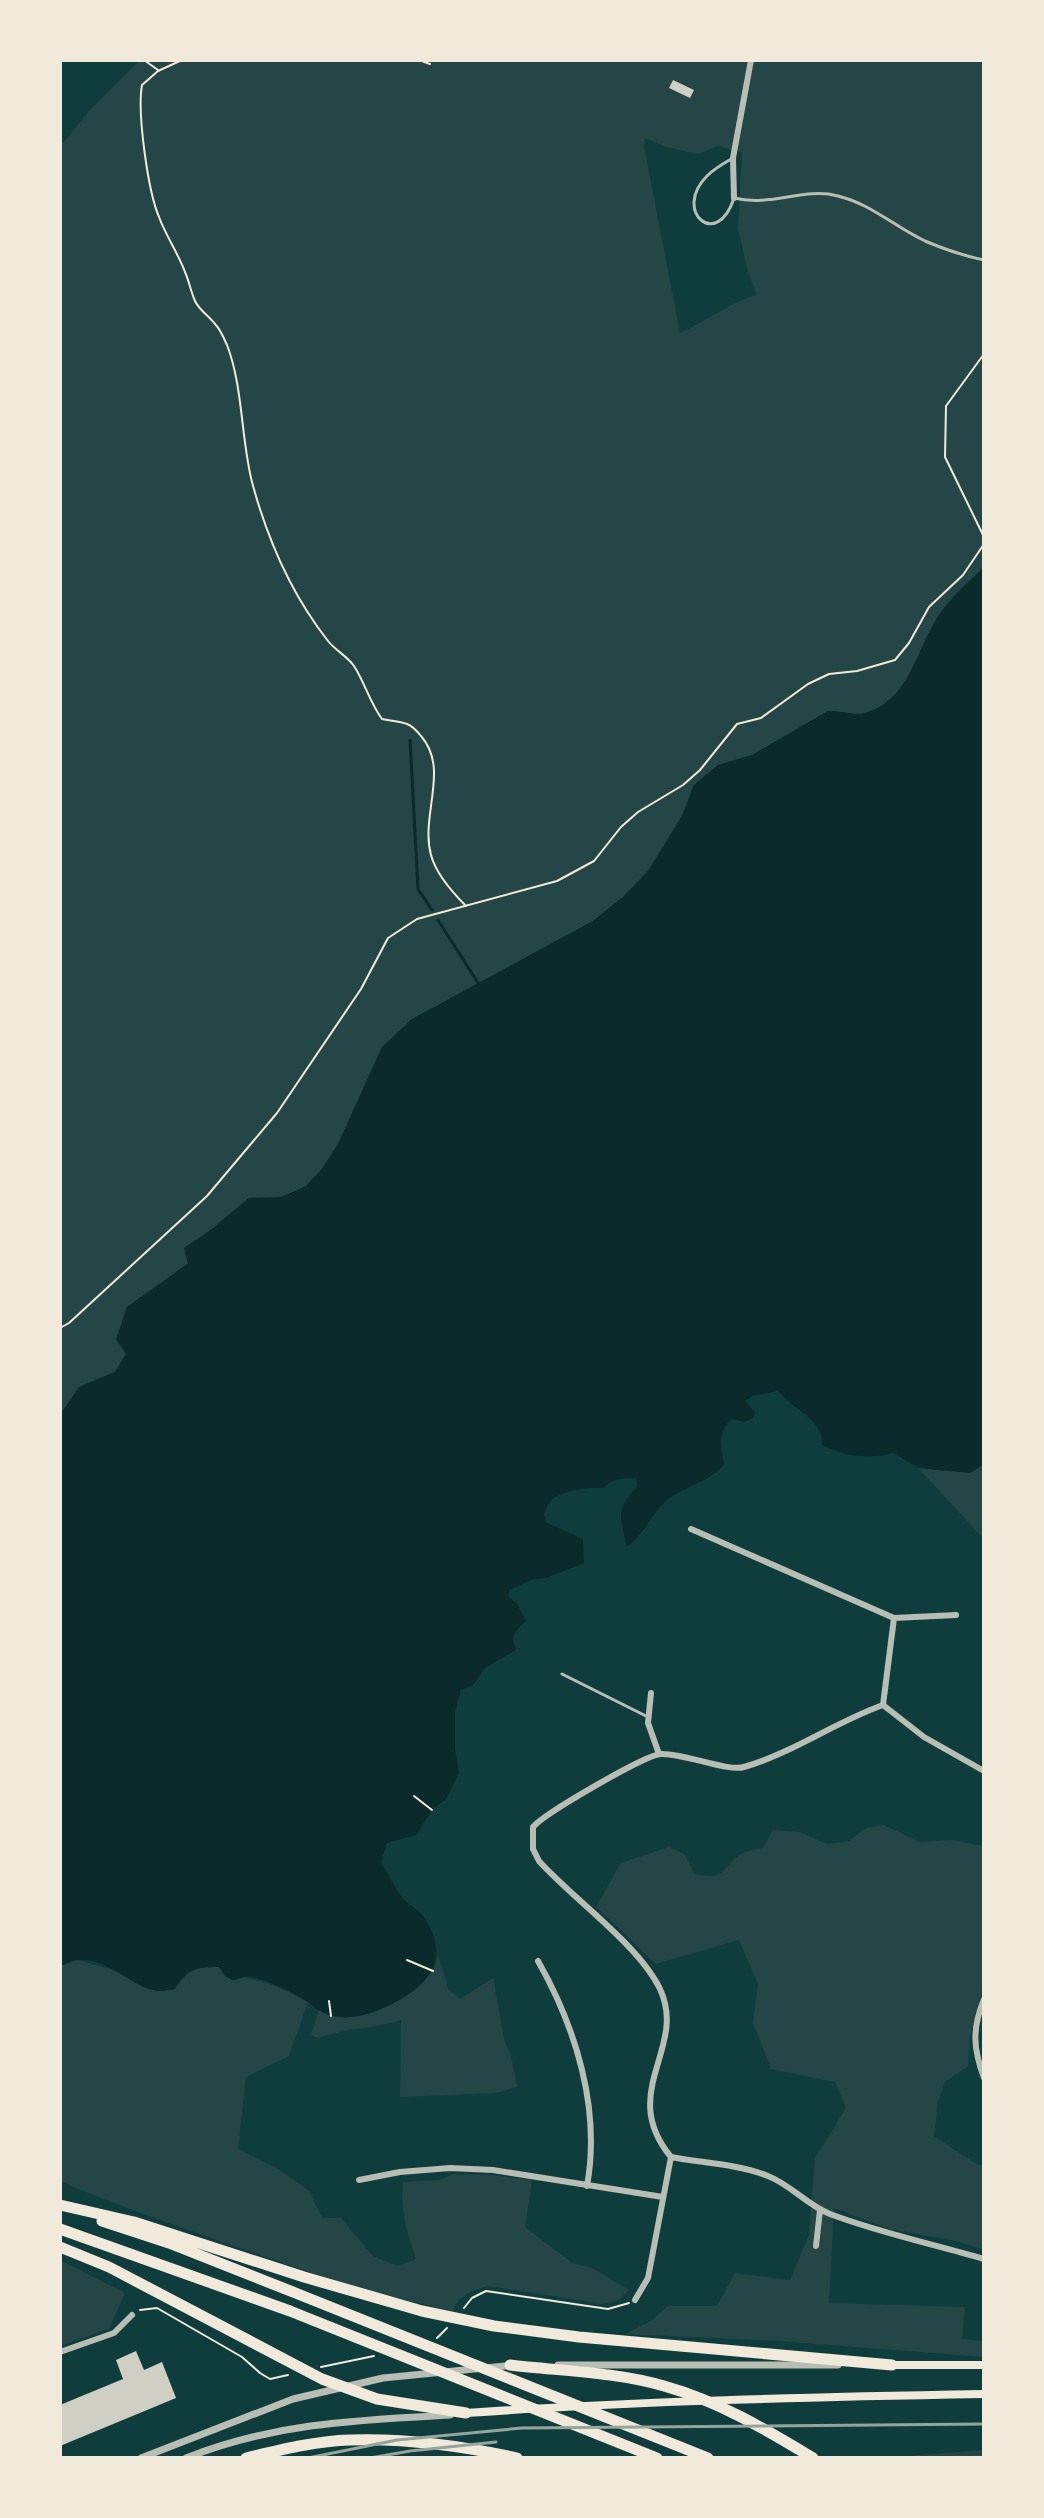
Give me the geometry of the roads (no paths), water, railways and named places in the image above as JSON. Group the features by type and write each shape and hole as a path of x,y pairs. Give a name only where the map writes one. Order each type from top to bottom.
{"highway":[{"path":"60,2206 134,2222 422,2311 494,2326 579,2337 892,2365"},
{"path":"60,2206 169,2243 708,2458"},
{"path":"60,2229 290,2311 657,2458"},
{"path":"60,2247 109,2267 322,2379 377,2399 466,2413"},
{"path":"510,2365 662,2385 740,2414 813,2458"},
{"path":"246,2458 293,2446 349,2440 412,2442 483,2450 517,2458"}],"main road":[{"path":"892,2365 984,2365"},
{"path":"466,2413 713,2399 984,2394"}],"street":[{"path":"734,198 733,158 751,60"},
{"path":"691,1529 894,1618 956,1615"},
{"path":"883,1705 894,1618"},
{"path":"651,1693 648,1723 659,1754"},
{"path":"883,1705 771,1758 739,1768 659,1754 549,1813 533,1827 533,1849 539,1861 648,1969 661,1991 668,2029 649,2096 659,2143 671,2157 767,2176 791,2188 820,2210 888,2234 984,2259"},
{"path":"883,1705 924,1737 984,1771"},
{"path":"538,1961 555,1990 582,2068 591,2123 591,2165 587,2186"},
{"path":"984,1999 978,2015 975,2051 984,2078"},
{"path":"635,2300 648,2278 671,2157"},
{"path":"359,2180 400,2172 450,2168 493,2170 663,2197"},
{"path":"816,2246 820,2210"},
{"path":"60,2352 114,2333 132,2315"},
{"path":"141,2458 293,2399 383,2378 510,2365 892,2365"},
{"path":"186,2458 290,2429 341,2420 466,2413"}],"lane":[{"path":"733,158 708,174 698,187 694,199 696,217 703,223 712,225 722,220 730,211 734,198 751,202 822,193 872,208 925,241 984,260"},
{"path":"562,1674 648,1718"}],"waterway":[{"path":"410,740 418,889 432,910"},
{"path":"438,920 478,983"}],"railway":[{"path":"308,2458 397,2440 522,2428 984,2424"},
{"path":"370,2458 496,2442"}]}
